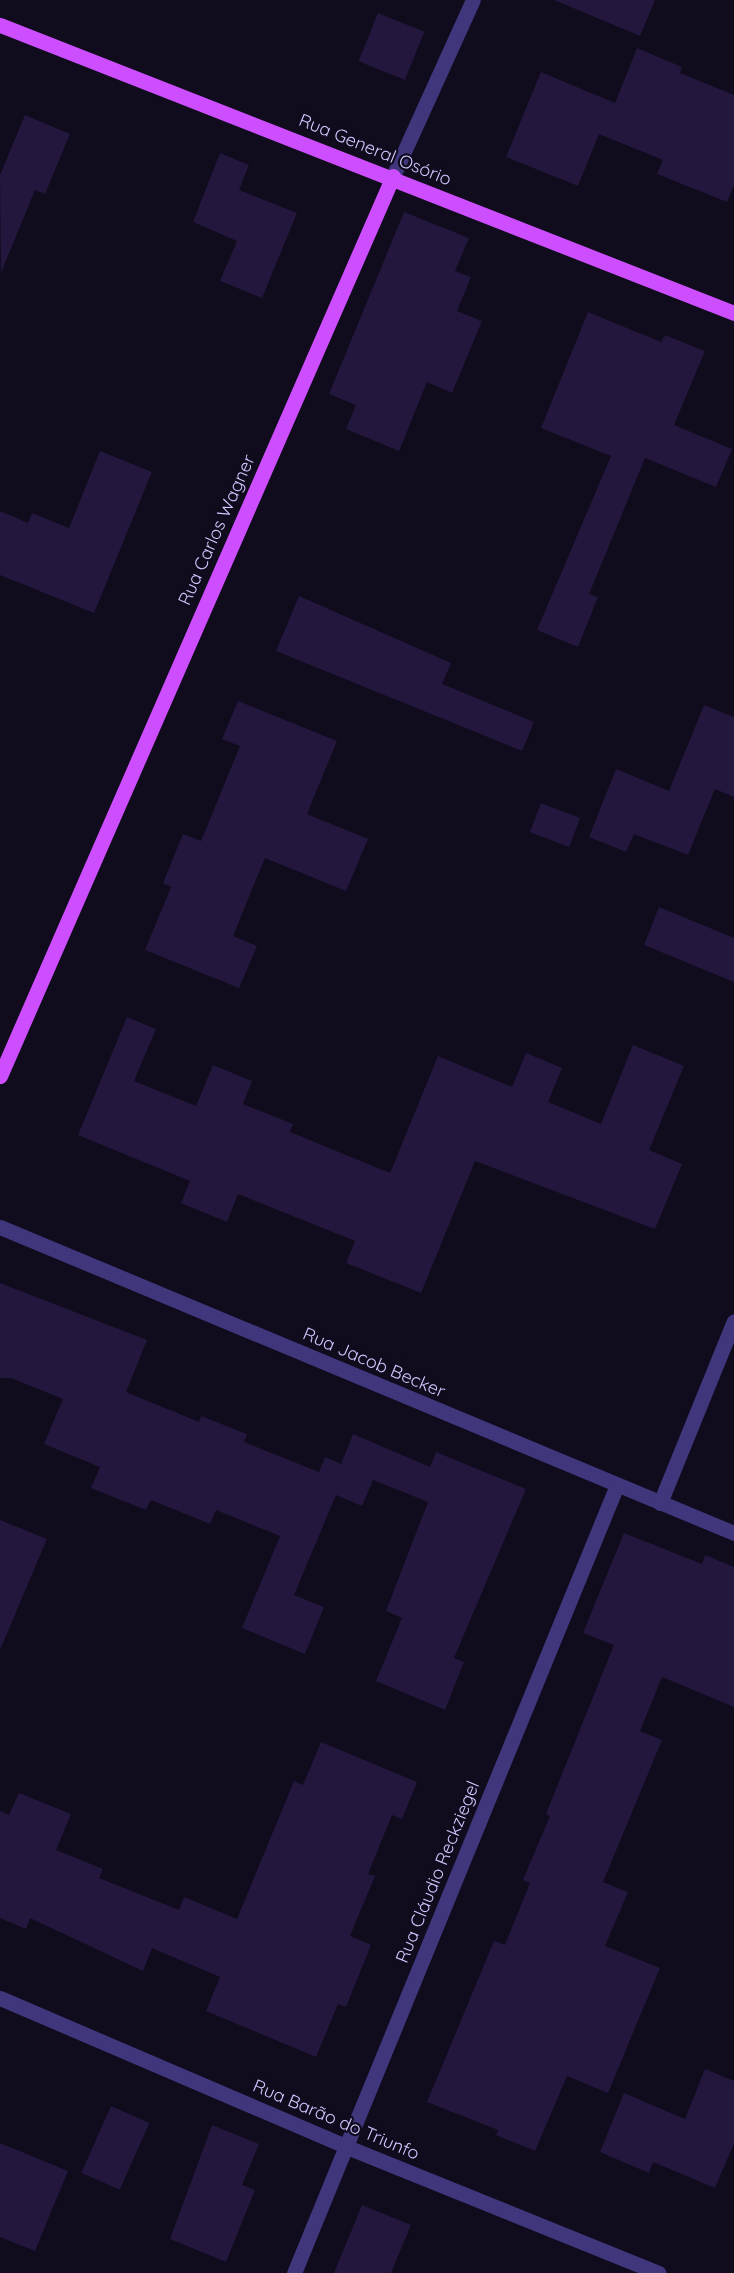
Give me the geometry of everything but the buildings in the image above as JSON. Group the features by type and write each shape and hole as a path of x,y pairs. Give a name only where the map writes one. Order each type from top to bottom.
{"main road":[{"name":"Rua General Osório","path":"0,25 393,176 734,312"},
{"name":"Rua Carlos Wagner","path":"0,1076 393,176"}],"street":[{"name":"Rua Carlos Wagner","path":"393,176 473,0"},
{"name":"Rua Jacob Becker","path":"0,1227 734,1533"},
{"path":"660,1503 734,1321"},
{"name":"Rua Cláudio Reckziegel","path":"294,2273 617,1485"},
{"name":"Rua Barão do Triunfo","path":"0,1998 347,2147 659,2273"}]}
